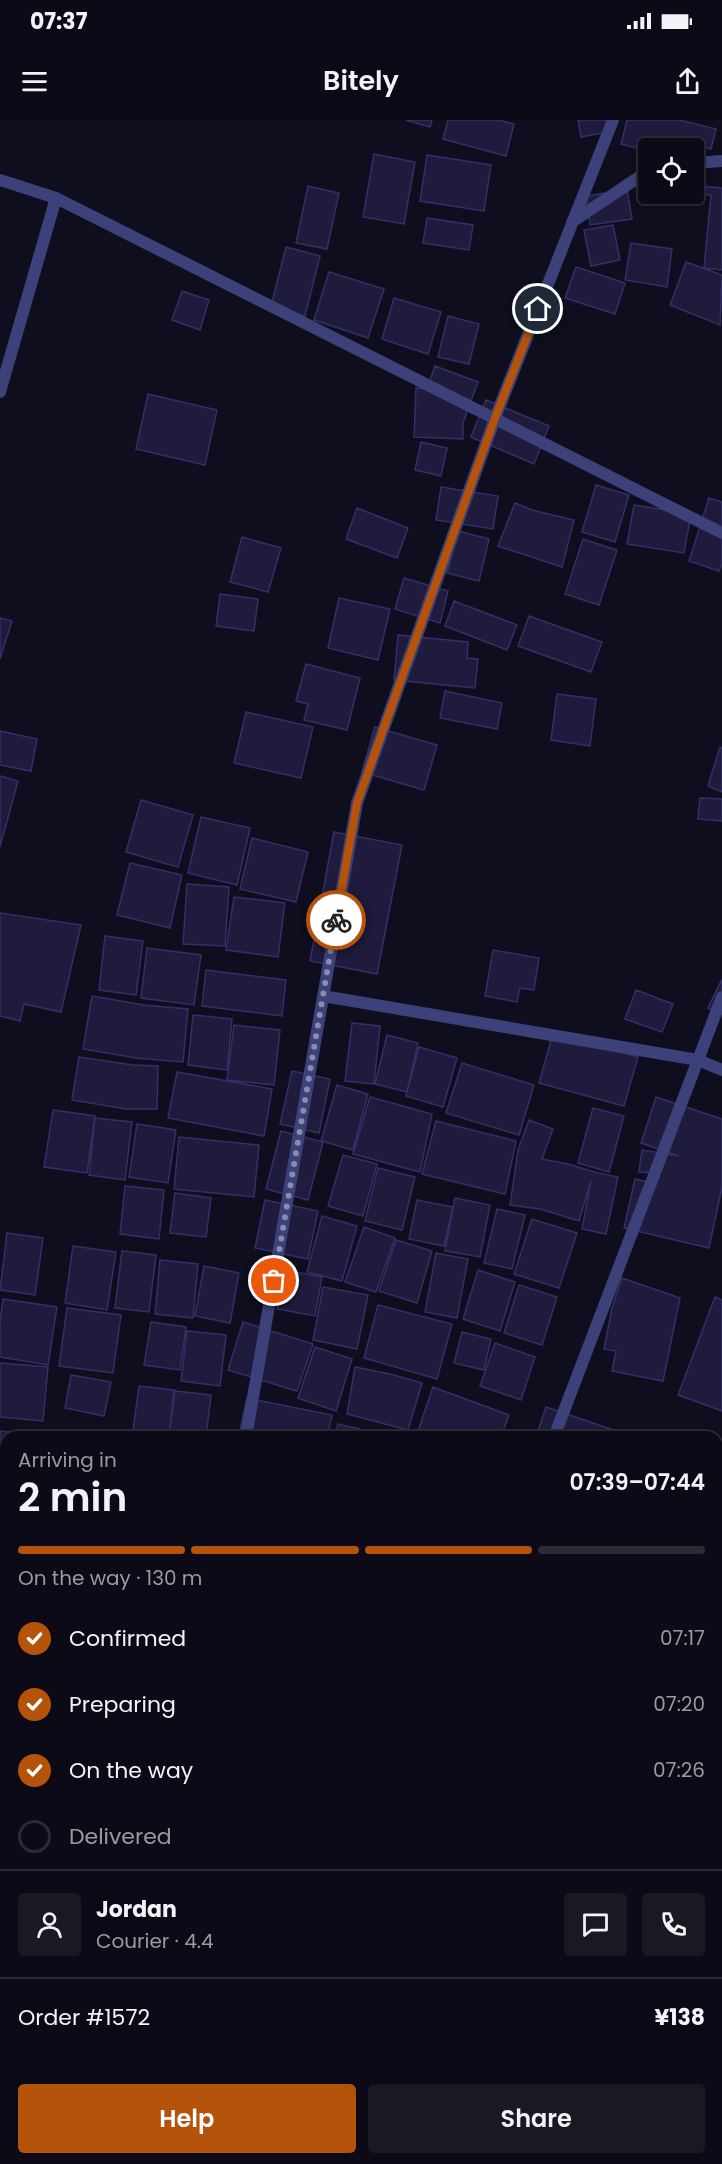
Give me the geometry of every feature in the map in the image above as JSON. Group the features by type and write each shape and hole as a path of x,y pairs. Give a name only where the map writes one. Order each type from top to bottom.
{"street":[{"path":"247,1431 357,803 495,418 613,120"},
{"path":"704,162 722,161"},
{"path":"572,222 638,178"},
{"path":"0,180 56,198 722,532"},
{"path":"0,392 56,198"},
{"path":"323,996 698,1060 722,1070"},
{"path":"556,1431 722,997"}],"building":[{"path":"406,120 432,120 430,127"},
{"path":"448,120 498,120 514,124 506,156 443,139"},
{"path":"578,120 611,120 613,131 581,137"},
{"path":"627,120 679,120 716,129 711,149 704,147 704,138 638,138 638,148 621,144"},
{"path":"374,154 415,162 404,224 363,217"},
{"path":"427,155 491,165 484,211 420,201"},
{"path":"308,186 339,193 327,249 296,243"},
{"path":"704,186 722,188 722,270 704,268 711,195 704,194"},
{"path":"627,190 632,219 590,225 586,196"},
{"path":"427,218 473,225 469,250 423,243"},
{"path":"613,225 620,260 591,266 584,230"},
{"path":"631,243 672,249 667,287 625,280"},
{"path":"286,247 320,256 305,316 271,306"},
{"path":"686,262 722,275 720,325 670,305"},
{"path":"576,267 625,283 615,314 565,298"},
{"path":"329,272 384,289 368,338 314,320"},
{"path":"182,291 209,300 200,330 172,320"},
{"path":"394,298 441,312 428,354 382,339"},
{"path":"448,316 479,324 469,364 438,357"},
{"path":"435,366 478,382 463,423 463,439 414,437 416,388 427,389"},
{"path":"148,394 217,410 205,465 136,449"},
{"path":"486,400 549,426 534,464 471,437"},
{"path":"421,442 447,448 441,476 415,470"},
{"path":"596,485 629,495 615,542 582,532"},
{"path":"441,487 498,496 493,529 436,520"},
{"path":"709,498 722,502 722,563 719,571 689,561"},
{"path":"515,503 532,510 574,520 562,567 498,546"},
{"path":"634,505 691,514 684,553 627,544"},
{"path":"357,508 408,528 397,558 346,539"},
{"path":"458,531 489,539 479,581 447,573"},
{"path":"242,537 281,548 268,592 230,582"},
{"path":"583,539 617,550 599,605 565,594"},
{"path":"404,578 448,591 440,623 395,609"},
{"path":"220,594 258,599 254,631 216,626"},
{"path":"339,598 390,609 378,660 328,648"},
{"path":"454,601 517,625 507,650 445,626"},
{"path":"529,616 602,642 591,672 518,646"},
{"path":"0,618 12,621 0,659"},
{"path":"398,635 468,642 467,658 478,659 475,688 394,680"},
{"path":"306,664 360,678 347,730 304,720 308,704 296,701"},
{"path":"445,691 502,703 497,729 440,718"},
{"path":"557,694 596,699 590,746 551,740"},
{"path":"246,712 313,727 301,778 234,763"},
{"path":"375,727 437,745 424,790 362,772"},
{"path":"0,731 37,739 31,771 0,765"},
{"path":"720,747 722,748 722,792 708,786"},
{"path":"0,776 18,781 0,847"},
{"path":"700,798 722,799 722,821 698,819"},
{"path":"141,800 193,815 178,867 126,852"},
{"path":"201,817 250,828 237,885 188,873"},
{"path":"334,832 402,845 377,974 310,961"},
{"path":"252,838 308,852 296,902 240,889"},
{"path":"130,863 182,875 170,928 117,915"},
{"path":"187,884 229,887 225,946 183,944"},
{"path":"234,897 285,903 278,957 226,950"},
{"path":"0,913 81,925 61,1012 24,1004 20,1021 0,1016"},
{"path":"105,936 143,941 136,995 99,990"},
{"path":"147,948 201,955 194,1005 141,998"},
{"path":"493,950 539,958 534,990 520,988 517,1002 485,996"},
{"path":"206,970 286,980 282,1016 202,1006"},
{"path":"722,979 722,1015 708,1008"},
{"path":"636,990 673,1004 662,1032 625,1019"},
{"path":"92,996 144,1005 188,1009 183,1062 136,1058 83,1049"},
{"path":"193,1015 232,1019 227,1070 188,1065"},
{"path":"352,1023 380,1026 374,1084 345,1081"},
{"path":"234,1025 280,1030 274,1085 227,1080"},
{"path":"553,1033 638,1057 624,1106 539,1083"},
{"path":"387,1035 418,1043 407,1092 375,1084"},
{"path":"419,1047 457,1058 443,1107 406,1096"},
{"path":"79,1057 133,1065 158,1066 157,1109 126,1109 72,1100"},
{"path":"462,1063 534,1085 519,1135 446,1113"},
{"path":"292,1071 330,1079 319,1133 280,1124"},
{"path":"177,1072 272,1089 264,1136 168,1118"},
{"path":"337,1085 368,1094 353,1150 321,1141"},
{"path":"370,1097 432,1114 420,1172 353,1154"},
{"path":"656,1097 722,1119 722,1187 709,1248 624,1228 635,1179 652,1183 653,1173 639,1172 642,1150 679,1156 641,1143"},
{"path":"593,1108 624,1116 609,1172 578,1163"},
{"path":"53,1110 95,1116 87,1173 44,1167"},
{"path":"95,1118 132,1122 125,1180 89,1175"},
{"path":"529,1120 553,1129 542,1159 618,1177 606,1234 582,1229 591,1181 579,1221 540,1209 510,1205 518,1150"},
{"path":"436,1121 516,1141 505,1194 422,1174"},
{"path":"137,1124 176,1130 168,1183 129,1177"},
{"path":"281,1131 323,1142 308,1200 266,1189"},
{"path":"179,1137 259,1145 254,1197 174,1189"},
{"path":"343,1155 377,1164 363,1216 328,1206"},
{"path":"378,1168 415,1177 402,1230 365,1221"},
{"path":"125,1186 164,1190 159,1239 120,1234"},
{"path":"175,1193 211,1198 206,1237 170,1233"},
{"path":"455,1198 490,1205 480,1257 445,1251"},
{"path":"265,1200 318,1211 308,1259 255,1248"},
{"path":"417,1200 453,1207 444,1246 409,1239"},
{"path":"497,1209 525,1215 512,1269 484,1263"},
{"path":"322,1216 357,1226 342,1281 307,1272"},
{"path":"532,1219 577,1233 559,1288 514,1274"},
{"path":"364,1227 395,1238 376,1292 345,1282"},
{"path":"7,1233 43,1238 35,1295 0,1290"},
{"path":"396,1240 432,1251 417,1303 379,1291"},
{"path":"73,1246 116,1252 107,1310 65,1303"},
{"path":"122,1251 156,1255 149,1312 115,1308"},
{"path":"436,1253 468,1259 457,1318 425,1312"},
{"path":"160,1260 198,1264 193,1318 155,1314"},
{"path":"204,1266 239,1273 230,1323 195,1316"},
{"path":"285,1270 322,1277 315,1316 277,1309"},
{"path":"478,1270 515,1282 500,1331 463,1319"},
{"path":"622,1278 680,1298 663,1381 612,1371 616,1351 604,1349 612,1308"},
{"path":"519,1285 557,1297 542,1345 504,1333"},
{"path":"323,1287 368,1295 357,1349 313,1340"},
{"path":"715,1297 722,1300 722,1411 678,1395"},
{"path":"3,1299 57,1307 48,1365 0,1357"},
{"path":"378,1305 452,1324 437,1379 364,1358"},
{"path":"67,1308 121,1315 113,1373 59,1366"},
{"path":"151,1322 186,1327 180,1370 144,1365"},
{"path":"243,1322 313,1344 297,1391 228,1370"},
{"path":"187,1331 226,1335 220,1386 181,1381"},
{"path":"462,1332 491,1339 484,1370 454,1363"},
{"path":"495,1343 535,1357 521,1400 480,1386"},
{"path":"315,1347 352,1359 336,1411 298,1398"},
{"path":"0,1363 48,1367 43,1421 0,1417"},
{"path":"355,1367 422,1383 408,1430 347,1414"},
{"path":"71,1375 111,1382 104,1416 65,1408"},
{"path":"139,1386 174,1390 170,1431 133,1431"},
{"path":"433,1387 509,1415 503,1431 418,1431"},
{"path":"175,1391 211,1395 207,1431 170,1431"},
{"path":"247,1398 332,1415 328,1431 240,1430"},
{"path":"546,1407 616,1431 538,1431"},
{"path":"338,1424 364,1430 364,1431 336,1431"}],"way so far":[{"path":"274,1281 336,920"}],"route":[{"path":"336,920 357,803 495,418 538,309"}]}
